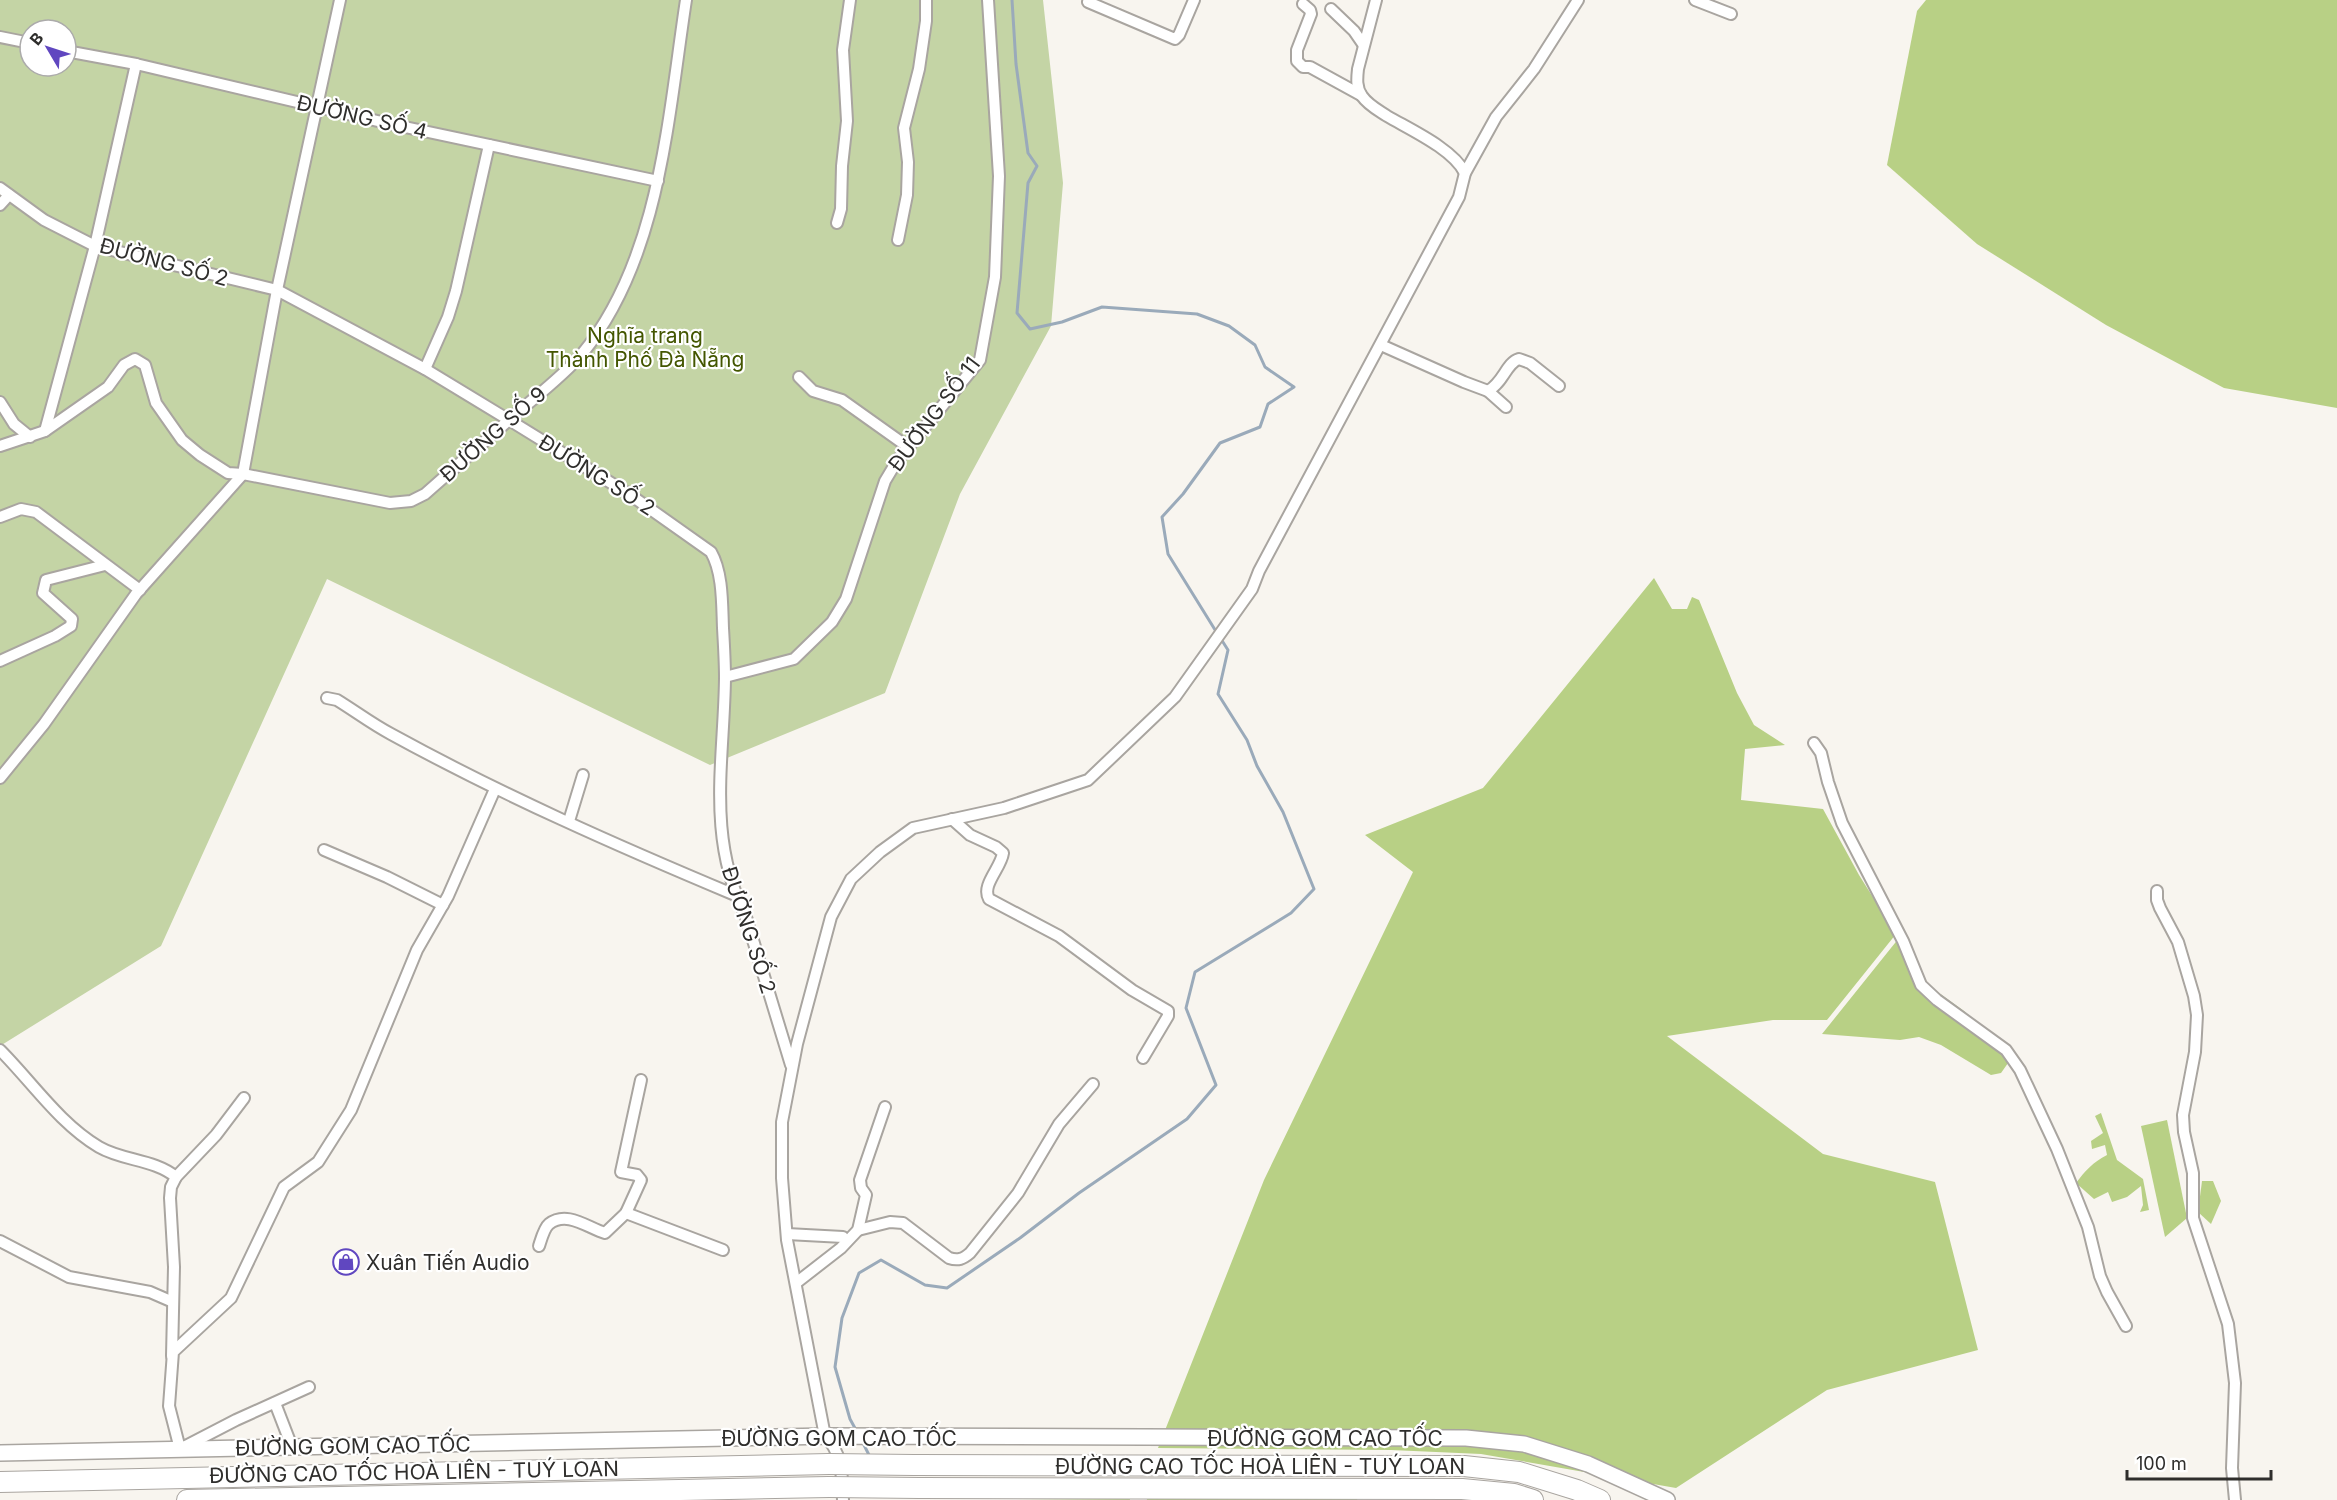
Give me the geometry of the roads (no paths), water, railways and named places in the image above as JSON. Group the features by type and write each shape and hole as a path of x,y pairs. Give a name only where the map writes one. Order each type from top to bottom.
{"highway":[{"name":"ĐƯỜNG CAO TỐC HOÀ LIÊN - TUÝ LOAN","path":"0,1482 829,1464 1464,1466 1519,1472 1577,1490 1600,1500"},
{"name":"ĐƯỜNG CAO TỐC HOÀ LIÊN - TUÝ LOAN","path":"187,1500 836,1494 919,1488 1441,1488 1514,1494 1533,1500"}],"main road":[{"name":"ĐƯỜNG GOM CAO TỐC","path":"0,1453 827,1436 1466,1438 1524,1444 1588,1464 1667,1500"}],"street":[{"path":"0,778 44,724 140,590 243,474 277,290 340,0"},
{"name":"ĐƯỜNG SỐ 9","path":"45,431 108,387 124,365 135,359 145,365 156,403 182,440 228,473 243,474 390,504 411,501 425,494 569,368 598,331 621,291 638,253 658,181 686,0"},
{"path":"837,223 841,209 842,166 847,121 843,50 850,0"},
{"path":"898,240 907,195 908,162 904,128 919,69 926,21 926,0"},
{"name":"ĐƯỜNG SỐ 11","path":"725,677 794,658 832,622 846,599 885,481 908,447 980,360 994,278 999,176 988,0"},
{"path":"1088,2 1175,39 1179,35 1194,0"},
{"path":"1361,95 1357,79 1363,44 1376,0"},
{"path":"836,1494 843,1469 827,1436 787,1234 782,1178 782,1122 799,1033 831,916 851,879 880,852 913,828 1004,808 1088,780 1175,697 1252,589 1259,571 1458,197 1466,173 1496,117 1534,69 1578,0"},
{"path":"1695,0 1731,14"},
{"path":"1303,3 1311,14 1297,50 1297,61 1361,95 1375,108 1451,155 1462,165 1466,173"},
{"path":"1331,9 1363,44"},
{"path":"0,37 18,41"},
{"name":"ĐƯỜNG SỐ 4","path":"78,53 136,64 316,107 658,181"},
{"path":"0,446 45,431 95,246 136,64"},
{"path":"425,369 448,317 456,291 489,145"},
{"path":"0,205 5,191"},
{"name":"ĐƯỜNG SỐ 2","path":"5,191 44,220 95,246 277,290 425,369 629,494 711,552 717,566 722,604 725,677 719,808 724,854 735,895 749,927 792,1069"},
{"path":"1381,345 1488,391 1506,407"},
{"path":"1488,391 1502,379 1512,362 1519,359 1537,369 1558,386"},
{"path":"799,377 813,392 842,400 908,447"},
{"path":"0,402 14,424 30,437"},
{"path":"0,517 21,509 36,512 140,590"},
{"path":"0,661 55,636 71,626 72,619 43,593 46,580 105,565"},
{"path":"327,698 337,700 392,735 495,789 569,822 592,835 735,895"},
{"path":"1814,743 1821,753 1842,823 1904,941 1921,985 1937,1000 2006,1050 2020,1070 2057,1149 2080,1207 2107,1292 2126,1326"},
{"path":"569,822 583,775"},
{"path":"309,1387 236,1420 180,1449 169,1406 168,1392 173,1352 231,1298 284,1187 318,1162 351,1110 417,950 443,905 495,789"},
{"path":"952,819 970,836 996,847 1003,853 987,889 989,899 1059,936 1132,990 1168,1011 1168,1016 1143,1058"},
{"path":"324,850 387,877 443,905"},
{"path":"2157,891 2160,908 2178,942 2197,1015 2195,1052 2183,1115 2184,1131 2193,1173 2193,1218 2228,1324 2235,1383 2232,1468 2235,1500"},
{"path":"0,1050 61,1116 94,1144 110,1152 158,1166 176,1177"},
{"path":"539,1246 551,1222 562,1218 572,1219 605,1233 626,1213 641,1180 637,1174 621,1172 641,1080"},
{"path":"858,1230 897,1222 908,1226 949,1258 957,1260 964,1258 1010,1206 1059,1124 1093,1084"},
{"path":"172,1371 174,1267 171,1187 176,1177 216,1135 244,1098"},
{"path":"796,1283 842,1248 858,1230 866,1195 861,1188 860,1180 885,1107"},
{"path":"626,1213 723,1250"},
{"path":"787,1234 843,1237"},
{"path":"0,1241 69,1278 150,1292 174,1302"},
{"path":"275,1403 292,1447"}],"waterway":[{"path":"1012,0 1016,64 1028,153 1037,166 1028,183 1017,313 1030,329 1062,322 1102,307 1197,314 1229,326 1255,345 1265,367 1294,387 1268,404 1260,427 1220,443 1183,494 1162,517 1168,554 1217,633"},
{"path":"856,1430 850,1419 835,1367 842,1318 859,1273 881,1260 925,1285 947,1288 1187,1119 1216,1085 1186,1008 1195,972 1291,913 1314,889 1283,812 1257,766 1247,740 1218,694 1228,650 1221,639"},
{"path":"862,1441 870,1457"}],"place":[{"name":"Xuân Tiến Audio","path":"346,1262"}],"park label":[{"name":"Nghĩa trang Thành Phố Đà Nẵng","path":"645,347"}]}
